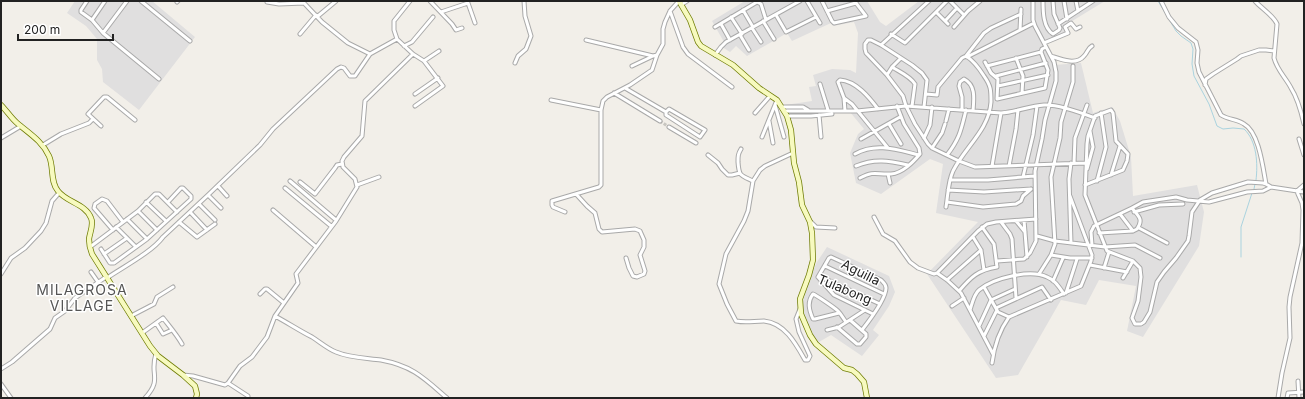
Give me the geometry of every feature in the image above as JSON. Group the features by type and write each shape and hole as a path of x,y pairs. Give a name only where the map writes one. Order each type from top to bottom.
{"street":[{"path":"87,1 81,12 92,20 103,33 159,79"},
{"path":"92,20 105,1"},
{"path":"103,33 127,1"},
{"path":"141,1 190,41"},
{"path":"300,34 317,16 336,1"},
{"path":"410,1 394,21 394,30 397,39 413,54 424,61 438,78 443,87 415,106"},
{"path":"430,1 456,30 462,28"},
{"path":"514,63 518,56 526,48 531,36 525,16 524,1"},
{"path":"565,212 553,207 552,202 599,187 601,185 601,110 603,101 607,97 625,88 652,70 655,56 663,44 663,29 670,11 680,2 687,1"},
{"path":"715,55 721,46 730,40 800,1"},
{"path":"807,1 820,23"},
{"path":"822,1 827,11 832,21 834,23 866,16 856,2 827,11"},
{"path":"881,45 891,34 929,1"},
{"path":"891,34 905,43 947,1"},
{"path":"950,1 964,15"},
{"path":"954,27 975,2 980,1"},
{"path":"997,261 1024,259 1035,245 1037,236 1034,176 1056,77 1056,65 1034,23 1033,1"},
{"path":"1043,1 1044,20 1050,33 1053,34 1059,30 1054,14 1053,1"},
{"path":"1064,1 1067,19"},
{"path":"1076,1 1078,11"},
{"path":"1058,24 1093,1"},
{"path":"1161,1 1169,17 1178,28 1196,42 1199,72 1221,115 1244,124 1254,134 1266,184"},
{"path":"1255,1 1263,10 1275,19 1277,24 1274,51 1275,63 1296,98 1304,124"},
{"path":"266,2 279,4 304,2 322,22 348,43 370,54"},
{"path":"680,2 690,20 698,42 701,46 733,65 770,96 783,109 787,116 791,130 793,153 802,205 810,222 812,233 813,260 800,298 800,310 810,335 816,344 844,368 852,370 857,374 864,382 867,398"},
{"path":"715,27 757,2 760,2 765,20 774,39"},
{"path":"441,12 468,3 475,23"},
{"path":"936,12 946,22 957,8"},
{"path":"1020,30 1021,9"},
{"path":"743,10 760,42"},
{"path":"670,11 683,47 688,54 732,87"},
{"path":"967,56 993,26 1021,14"},
{"path":"776,15 786,32 816,17"},
{"path":"404,46 412,42 433,17"},
{"path":"732,17 749,50"},
{"path":"926,94 937,95 938,87 962,58 1034,23"},
{"path":"987,66 1041,52 1045,45 1068,33 1065,27 1071,23 1076,29 1080,27"},
{"path":"721,24 730,40"},
{"path":"984,26 988,30"},
{"path":"416,31 419,34"},
{"path":"1,369 12,362 50,329 53,326 55,318 65,311 74,298 159,242 260,145 273,129 337,69 341,67 344,68 350,76 355,76 370,54 397,39"},
{"path":"586,40 655,56"},
{"path":"924,107 927,80 922,73 881,45 874,41 868,40 865,44 866,53 887,75 903,96 915,124 932,148 971,166 1026,166 1087,162"},
{"path":"1051,56 1064,60 1076,60 1083,58 1088,48 1092,46"},
{"path":"1205,85 1206,80 1213,74 1237,60 1241,56 1259,50 1274,51"},
{"path":"424,61 439,51"},
{"path":"985,62 991,73 998,78 997,99 1045,88 1048,70 1041,52"},
{"path":"183,375 193,376 225,385 240,366 252,357 267,337 275,316 298,283 296,274 354,193 357,185 355,179 343,167 342,164 344,157 362,136 364,104 366,98 413,54"},
{"path":"632,66 655,56"},
{"path":"946,207 950,180 954,170 976,138 990,112 990,85 978,66 967,56"},
{"path":"887,75 892,67 901,58"},
{"path":"1016,58 1021,69 1023,81 1022,93"},
{"path":"996,76 1046,63"},
{"path":"1039,274 1054,248 1055,241 1051,177 1060,138 1061,122 1073,82 1073,66"},
{"path":"892,67 908,76 914,82 912,106"},
{"path":"998,86 1048,75"},
{"path":"415,94 438,78"},
{"path":"962,110 962,97 959,86 960,82 964,79 968,81 974,91 973,110"},
{"path":"845,111 844,98 838,82 840,80 849,82 864,93 878,109"},
{"path":"820,84 828,110"},
{"path":"625,88 666,112 666,115 700,137 705,131 670,108 666,112"},
{"path":"614,93 660,121"},
{"path":"755,113 770,96"},
{"path":"101,126 88,114 104,97 135,120"},
{"path":"844,98 852,104 888,148"},
{"path":"551,100 601,110"},
{"path":"762,137 776,103"},
{"path":"776,103 784,137"},
{"path":"1,105 16,122 36,138 42,145 52,163 53,179 59,193 82,208 91,218 92,226 89,240 92,254 156,354 196,386 196,398"},
{"path":"783,109 857,111 897,106 912,106 1001,113 1049,105 1095,118"},
{"path":"1071,243 1069,179 1073,163 1075,138 1088,105"},
{"path":"897,106 900,117 921,152 920,155"},
{"path":"1023,177 1032,139 1037,106"},
{"path":"924,138 930,125 932,107"},
{"path":"932,148 942,133 949,109"},
{"path":"947,155 958,141 966,110"},
{"path":"1009,166 1018,110"},
{"path":"1085,185 1123,170 1127,161 1128,154 1116,141 1113,113 1111,110 1095,116 1090,131 1087,144 1085,185 1086,197 1106,251 1133,261 1138,265 1141,271 1138,301 1132,318 1135,324 1144,322 1150,312 1156,287 1160,278 1188,241 1192,212 1200,200 1212,193 1241,184 1254,182 1266,184 1271,187 1304,192"},
{"path":"992,166 1001,113"},
{"path":"1097,181 1106,147 1102,113"},
{"path":"787,116 832,114"},
{"path":"819,115 821,137"},
{"path":"861,139 900,117"},
{"path":"42,145 61,134 89,123 94,119"},
{"path":"769,121 773,143"},
{"path":"889,124 901,144"},
{"path":"1,138 21,126"},
{"path":"669,127 696,143"},
{"path":"1087,162 1093,147 1090,131"},
{"path":"1299,139 1304,155"},
{"path":"1111,175 1120,146"},
{"path":"855,154 868,148 888,148 920,155"},
{"path":"741,149 738,156 738,169 740,173 753,181"},
{"path":"793,153 762,168 753,181 747,213 741,228 726,254 719,283 727,304 736,321 744,323 766,321 777,324 786,332 805,360 808,360 810,356 799,332 796,319 800,310"},
{"path":"708,155 728,174 732,175 740,173"},
{"path":"860,178 871,173 896,173 920,155"},
{"path":"856,166 872,161 908,165"},
{"path":"300,182 315,194 335,168 342,164"},
{"path":"888,174 890,182"},
{"path":"950,180 1034,176"},
{"path":"357,185 379,177"},
{"path":"290,181 336,220"},
{"path":"1297,191 1304,185"},
{"path":"218,186 227,196"},
{"path":"1090,245 1090,232 1096,224 1146,201 1176,197 1187,200 1209,202 1247,192 1263,191 1271,187"},
{"path":"101,249 109,262 112,264 147,239 191,199 191,196 183,188 181,188 168,202"},
{"path":"285,188 331,226"},
{"path":"948,190 984,192 1035,188"},
{"path":"947,202 983,207 1016,204 1021,201 1023,196 1031,189"},
{"path":"1278,398 1290,338 1290,297 1302,243 1304,210 1297,191"},
{"path":"1,274 12,258 25,248 41,231 46,223 52,201 59,193"},
{"path":"90,247 138,211 146,202 157,194 168,202 177,212"},
{"path":"301,200 306,194"},
{"path":"576,194 594,213 599,229 602,232 635,229 640,231 644,240 644,247 640,255 645,271 644,274 633,276 626,258"},
{"path":"208,196 221,208"},
{"path":"984,287 1000,314 1009,317 1081,286 1090,265 1092,255 1090,245 1070,196"},
{"path":"113,230 94,208 95,204 102,200 107,201 123,222"},
{"path":"146,202 166,221"},
{"path":"199,204 215,220"},
{"path":"1134,212 1159,205 1182,204"},
{"path":"1100,233 1134,231 1139,228 1141,220 1132,208"},
{"path":"273,210 315,246"},
{"path":"138,211 157,230"},
{"path":"190,212 207,230"},
{"path":"1120,214 1134,231"},
{"path":"874,217 883,234 895,241 914,265 932,274 937,273 982,227 992,223 1036,219"},
{"path":"127,219 147,239"},
{"path":"1024,220 1027,257"},
{"path":"1016,221 1025,232"},
{"path":"179,222 196,237 215,224"},
{"path":"810,222 816,227 835,228"},
{"path":"1001,222 1011,237 1016,298"},
{"path":"116,227 136,247"},
{"path":"959,291 971,278 984,270 997,267 994,244 982,227"},
{"path":"1139,228 1167,243"},
{"path":"1037,236 1055,241 1105,247 1135,245 1160,258"},
{"path":"973,237 981,250 984,270"},
{"path":"104,254 127,238"},
{"path":"947,280 981,250"},
{"path":"1104,268 1109,252"},
{"path":"1051,255 1077,259 1092,258"},
{"name":"Aguilla","path":"819,277 829,258 831,257 881,280 885,284 886,288 880,304 862,330"},
{"path":"1054,280 1064,258"},
{"path":"1065,294 1077,259"},
{"path":"1123,278 1133,261"},
{"path":"1090,265 1126,272"},
{"path":"825,266 884,294"},
{"path":"91,272 98,282"},
{"path":"937,273 959,291 964,298 993,354"},
{"path":"970,310 977,293 984,287 1000,279 1015,276 1039,274 1054,280 1065,294"},
{"name":"Tulabong","path":"809,275 819,277 880,304"},
{"path":"819,277 834,295 874,314"},
{"path":"131,316 154,304 157,297 173,287"},
{"path":"984,336 996,309 1016,298 1042,287 1051,300"},
{"path":"979,326 991,300 1016,288"},
{"path":"260,294 267,289 284,303"},
{"path":"839,312 814,319 809,308 811,296 813,294 816,295 839,312 846,322"},
{"path":"952,306 964,298"},
{"path":"827,330 837,327 865,310"},
{"path":"275,316 335,352 348,356 382,360 409,368 424,378 447,398"},
{"path":"992,363 995,345 1009,317"},
{"path":"142,333 163,318 175,332 182,344"},
{"path":"837,327 860,344 866,337 866,334 850,320"},
{"path":"156,324 163,334 172,330"},
{"path":"145,398 152,390 155,382 153,362 156,354"},
{"path":"1298,381 1299,398"},
{"path":"228,383 248,396 248,398"},
{"path":"1,384 11,398"},
{"path":"1287,398 1288,393 1304,392"}],"shaded area":[{"path":"75,1 152,1 195,37 139,110 103,82 102,69 97,60 97,39 86,26 67,13"},
{"path":"745,1 867,1 880,22 886,26 919,1 1105,1 1064,26 1066,32 1043,43 1054,65 1081,63 1093,113 1112,107 1120,121 1131,157 1133,196 1197,185 1204,212 1199,246 1143,337 1127,331 1136,286 1099,280 1086,305 1061,300 1018,375 996,378 927,274 978,222 936,213 943,164 930,159 881,194 856,183 850,153 858,134 864,129 850,112 790,113 785,105 812,101 809,87 816,86 813,75 832,69 850,70 856,73 858,33 854,22 833,26 831,23 792,41 787,33 747,56 736,46 730,52 719,45 724,42 712,21"},
{"path":"827,247 889,276 895,292 889,306 873,330 879,335 862,356 831,335 819,342 814,338 801,309 809,279 817,262"}],"waterway":[{"path":"1158,1 1176,31 1191,43 1193,49 1192,64 1194,76 1209,104 1217,126 1223,129 1244,129 1252,140 1257,160 1256,180"},
{"path":"1254,189 1255,184"},
{"path":"1241,257 1241,227 1252,193"}],"tunnel":[{"path":"660,121 669,127"}],"district":[{"name":"MILAGROSA VILLAGE","path":"82,298"}]}
